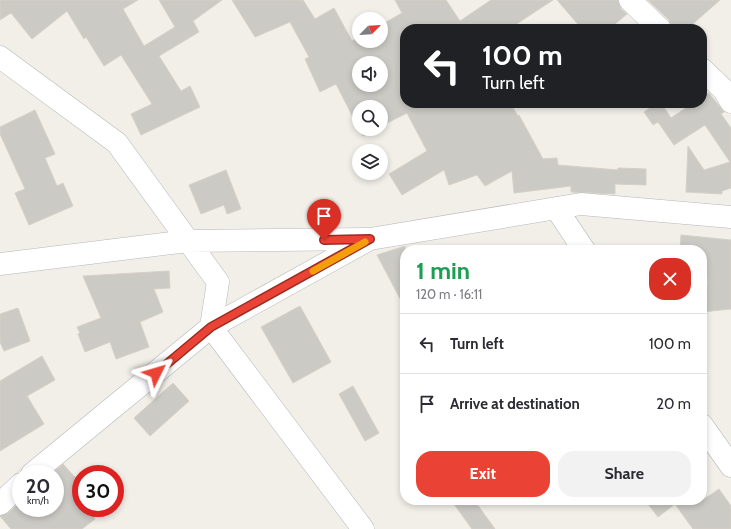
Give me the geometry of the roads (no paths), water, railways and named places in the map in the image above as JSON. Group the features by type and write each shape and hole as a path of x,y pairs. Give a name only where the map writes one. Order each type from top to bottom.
{"street":[{"path":"630,0 655,24"},
{"path":"0,57 117,143 218,282 211,327 363,529"},
{"path":"707,74 724,90 731,102"},
{"path":"0,264 188,241 370,239 581,204 731,217"},
{"path":"556,208 581,245"},
{"path":"43,465 211,327 370,239"},
{"path":"707,432 731,466"},
{"path":"0,504 12,493"}]}
